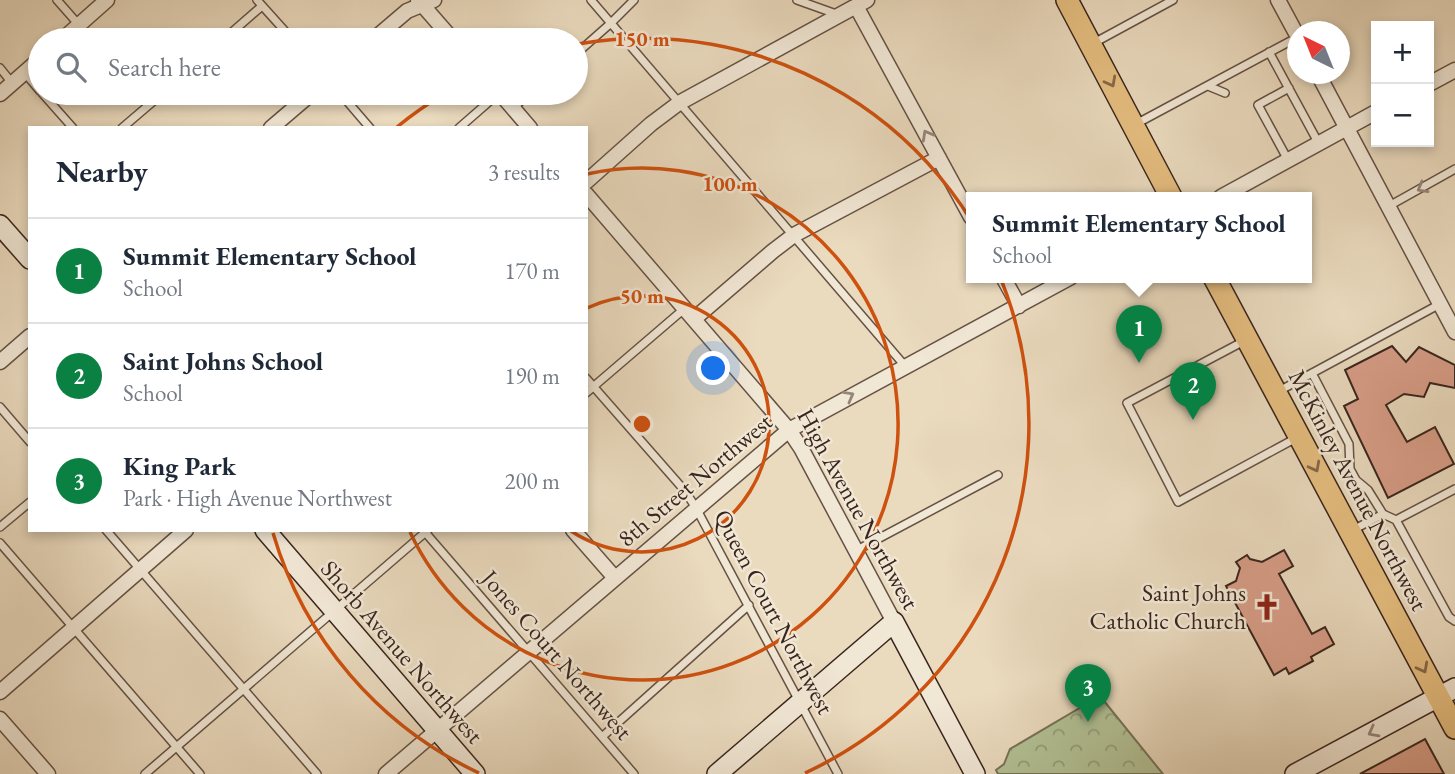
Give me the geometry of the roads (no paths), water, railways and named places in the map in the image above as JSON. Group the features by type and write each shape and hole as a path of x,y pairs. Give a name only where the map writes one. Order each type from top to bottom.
{"main road":[{"path":"1067,0 1168,192"},
{"name":"McKinley Avenue Northwest","path":"1217,283 1350,532 1447,693 1455,729"}],"street":[{"path":"76,28 107,0"},
{"path":"1279,0 1289,21"},
{"path":"387,28 407,11 425,2 444,28"},
{"path":"588,180 651,124 679,103 862,3 966,208"},
{"path":"0,94 28,70"},
{"path":"1434,81 1455,70"},
{"path":"1324,84 1455,332"},
{"path":"273,126 298,105"},
{"path":"510,105 528,126"},
{"path":"1230,192 1371,115"},
{"path":"690,314 794,235 939,158"},
{"name":"High Avenue Northwest","path":"588,196 789,429 857,550 975,774"},
{"path":"0,225 28,257"},
{"path":"1006,283 1019,306"},
{"name":"8th Street Northwest","path":"386,774 789,429 1060,283"},
{"path":"0,362 28,338"},
{"path":"0,692 184,532"},
{"name":"Shorb Avenue Northwest","path":"267,532 475,774"},
{"path":"575,532 615,578"},
{"path":"718,774 894,622"},
{"path":"1295,774 1447,693"},
{"path":"0,719 48,774"}],"lane":[{"path":"57,0 79,25"},
{"path":"591,0 905,366"},
{"path":"588,43 634,0"},
{"path":"797,0 839,15"},
{"path":"1091,45 1173,0"},
{"path":"235,28 260,3 282,28"},
{"path":"1134,126 1287,42"},
{"path":"1269,52 1319,144"},
{"path":"0,68 13,83"},
{"path":"25,73 28,77"},
{"path":"1208,86 1225,93"},
{"path":"1247,102 1258,105 1289,88"},
{"path":"53,105 71,126"},
{"path":"124,126 149,105"},
{"path":"350,105 368,126"},
{"path":"461,126 485,105"},
{"path":"513,108 516,105"},
{"path":"1258,105 1288,160"},
{"path":"1389,206 1455,169"},
{"path":"1275,393 1440,304"},
{"path":"588,391 690,314"},
{"path":"1247,340 1126,403 1178,502 1299,437"},
{"path":"1312,373 1349,444 1350,469 1356,480 1368,490 1383,514 1396,520 1449,617 1455,621"},
{"name":"Queen Court Northwest","path":"588,380 685,491 696,508 838,774"},
{"path":"0,407 28,440"},
{"path":"857,550 998,475"},
{"path":"1396,520 1455,489"},
{"path":"0,527 28,504"},
{"path":"1350,532 1383,514"},
{"path":"108,532 317,774"},
{"path":"145,774 424,532"},
{"name":"Jones Court Northwest","path":"426,532 634,774"},
{"path":"0,543 200,774"},
{"path":"602,737 748,605"}],"place":[{"name":"Summit Elementary School","path":"1139,363"},
{"name":"Saint Johns School","path":"1193,420"},
{"name":"Saint Johns Catholic Church","path":"1267,607"},
{"name":"King Park","path":"1088,722"}]}
